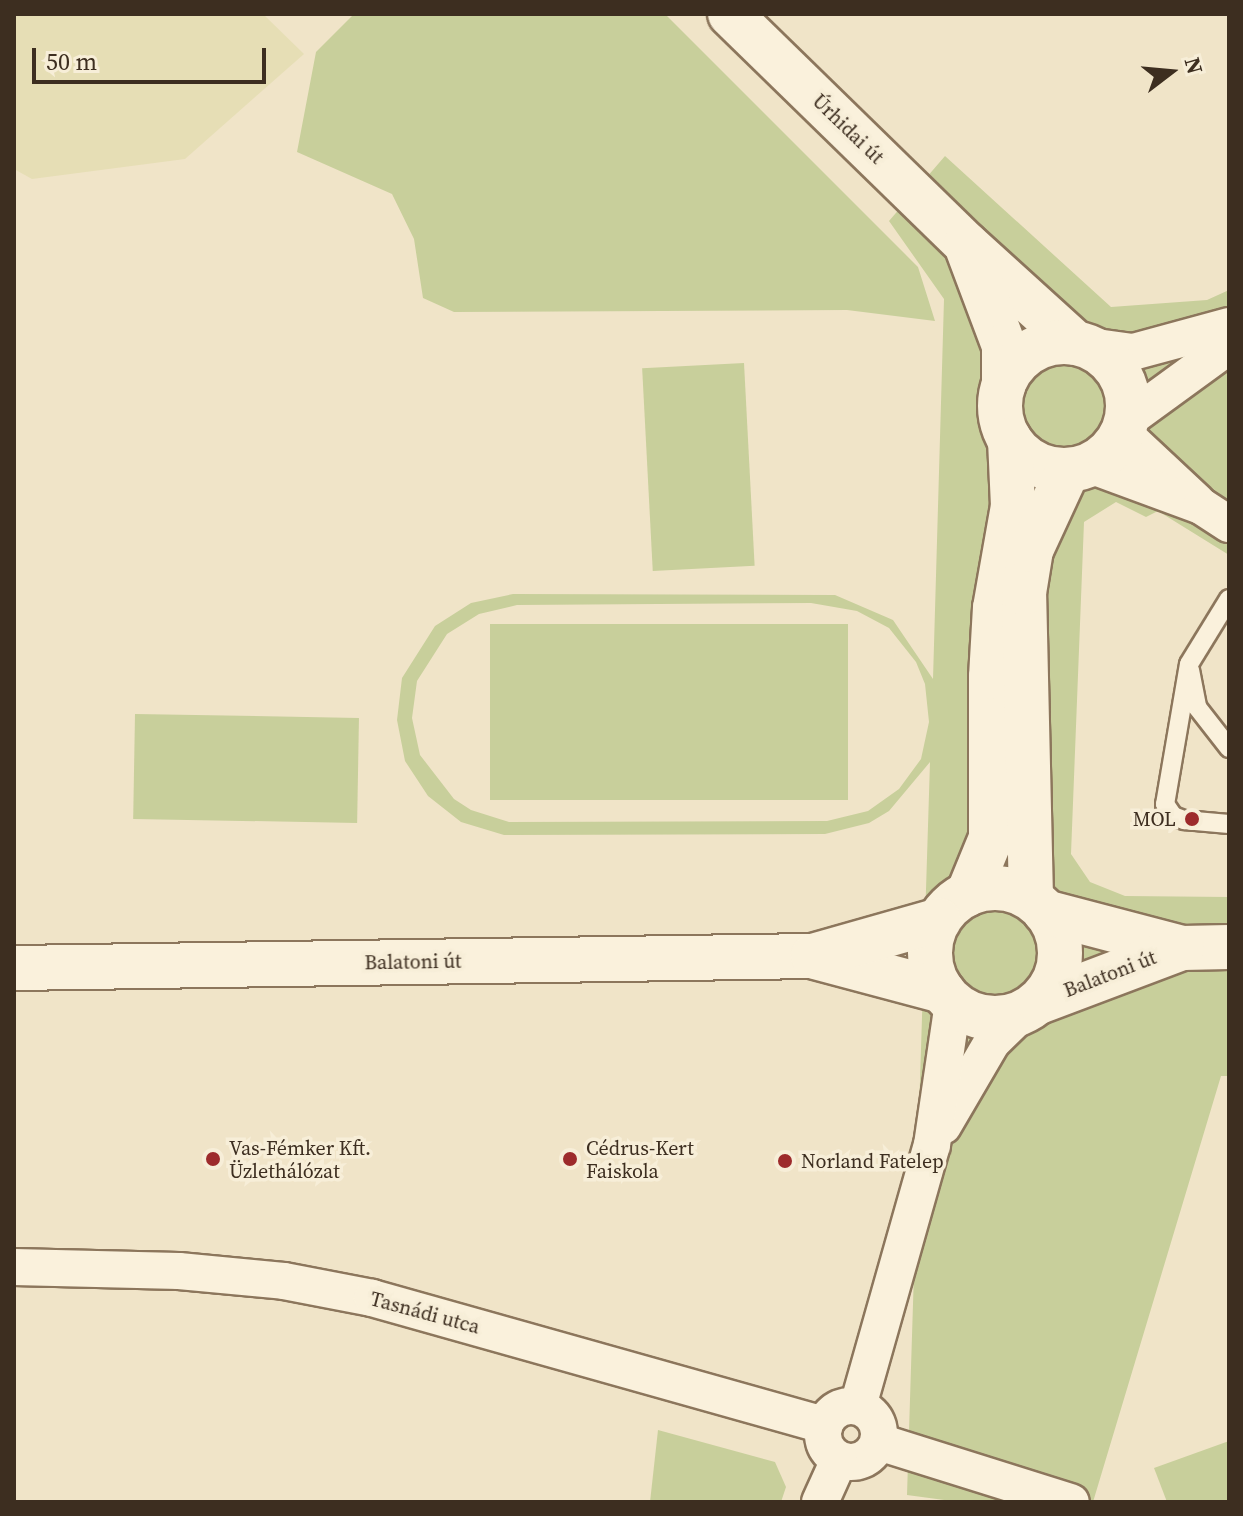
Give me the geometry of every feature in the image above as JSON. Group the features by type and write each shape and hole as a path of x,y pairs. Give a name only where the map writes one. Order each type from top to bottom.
{"main road":[{"name":"Úrhidai út","path":"730,14 966,244 1082,344"},
{"name":"Úrhidai út","path":"966,244 1004,346 1004,383"},
{"path":"1082,344 1117,369 1128,403 1124,427 1079,467 1031,550 1024,593 1038,905 1060,948 1052,986 1031,1007 986,1017 948,997 930,957 991,838 991,677 995,608 1013,506 1010,440 1001,413 1004,383 1032,350 1082,344"},
{"path":"1010,440 1035,463 1079,467"},
{"path":"954,907 1007,889 1038,905"},
{"name":"Balatoni út","path":"1038,905 1182,948 1229,947"},
{"name":"Balatoni út","path":"813,956 954,907"},
{"name":"Balatoni út","path":"1031,1007 1182,948"},
{"name":"Balatoni út","path":"14,968 813,956 948,997"}],"street":[{"path":"1082,344 1133,352 1229,326"},
{"path":"1220,513 1124,427 1229,346"},
{"path":"1079,467 1220,513"},
{"path":"858,1406 932,1145 948,997"},
{"path":"932,1145 977,1064 1031,1007"},
{"name":"Tasnádi utca","path":"14,1267 179,1271 284,1281 372,1298 824,1425"},
{"path":"858,1406 876,1420 879,1442 863,1459 839,1460 825,1445 824,1425 837,1409 858,1406"},
{"path":"879,1442 1071,1502"},
{"path":"820,1502 839,1460"}],"lane":[{"path":"1229,599 1189,664 1165,804 1173,816 1184,820 1229,824"},
{"path":"1189,664 1197,707 1229,748"}],"shaded area":[{"path":"14,14 263,14 304,54 185,159 32,179 14,169"}],"green space":[{"path":"354,14 665,14 918,267 935,321 847,310 454,312 423,298 414,239 392,194 297,152 316,52"},
{"path":"945,156 1111,307 1207,300 1229,290 1229,555 1158,511 1146,517 1116,502 1084,522 1071,854 1090,882 1125,896 1229,897 1229,1076 1221,1076 1093,1502 959,1502 907,1495 930,762 889,811 869,823 825,834 504,835 461,822 428,796 405,761 397,720 402,678 435,626 471,603 513,594 835,595 893,620 933,679 944,299 889,221","holes":["811,603 857,611 889,628 916,662 925,684 929,722 921,759 899,789 868,811 827,821 509,822 471,810 454,799 420,755 412,718 417,681 447,634 479,614 517,605"]},
{"path":"744,363 755,566 653,571 642,368"},
{"path":"490,624 848,624 848,800 490,800"},
{"path":"135,714 359,718 357,823 133,819"},
{"path":"658,1430 775,1462 786,1487 781,1502 650,1502"},
{"path":"1229,1441 1229,1502 1167,1502 1154,1468"}],"place":[{"name":"MOL","path":"1192,819"},
{"name":"Vas-Fémker Kft. Üzlethálózat","path":"213,1159"},
{"name":"Cédrus-Kert Faiskola","path":"570,1159"},
{"name":"Norland Fatelep","path":"785,1161"}]}
